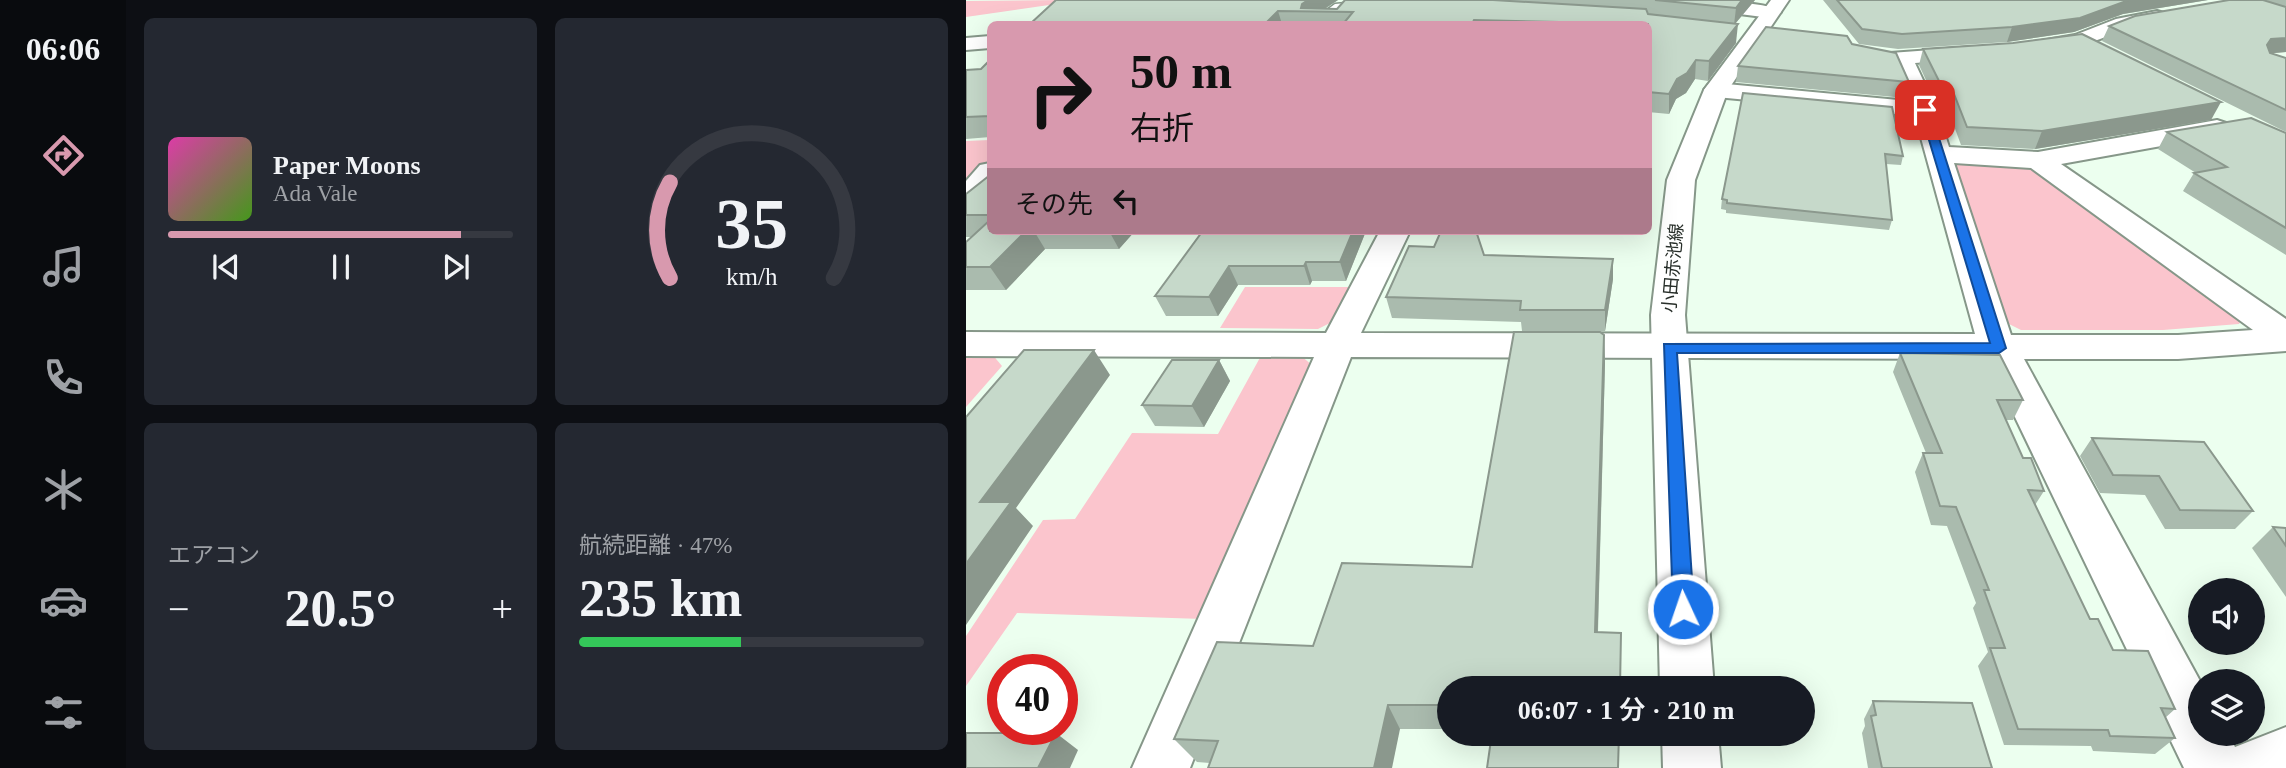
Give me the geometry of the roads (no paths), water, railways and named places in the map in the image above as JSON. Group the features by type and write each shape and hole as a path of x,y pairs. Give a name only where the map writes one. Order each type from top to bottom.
{"street":[{"path":"1689,1 1759,20"},
{"path":"1334,21 1346,6 1371,5"},
{"path":"1871,54 1898,58 2007,51 2079,41 2123,23 2178,13"},
{"name":"小田赤池線","path":"1686,676 1668,315 1681,180 1716,90 1759,20"},
{"path":"2079,41 2103,53"},
{"path":"966,44 987,42"},
{"path":"1898,58 1904,63 1925,110 1999,348 2215,768"},
{"path":"1716,90 1925,110"},
{"path":"1938,154 2038,160 2243,124 2208,106"},
{"path":"2038,160 2286,337"},
{"path":"1161,768 1337,346 1393,235"},
{"path":"966,344 2178,348 2286,337"},
{"path":"1000,384 1035,344"},
{"path":"1691,746 1692,768"},
{"path":"2255,768 2286,756"}],"lane":[{"path":"1318,21 1339,6 1346,6"}]}
